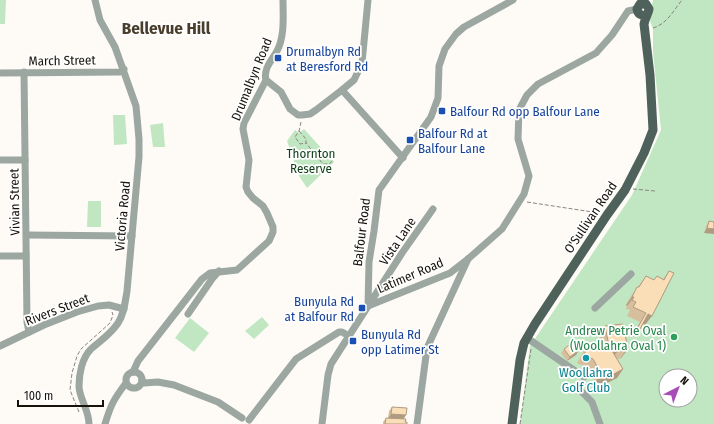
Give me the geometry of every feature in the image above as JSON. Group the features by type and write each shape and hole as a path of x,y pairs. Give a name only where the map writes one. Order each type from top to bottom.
{"main road":[{"path":"646,2 650,11 646,15 640,14 637,9 640,4 646,2"},
{"name":"O'Sullivan Road","path":"512,424 520,360 524,343 530,340 535,324 607,214 626,189 644,153 652,130 650,75 644,30 646,15"}],"street":[{"name":"Victoria Road","path":"89,424 88,414 79,391 80,371 90,350 110,333 117,324 124,309 127,291 139,157 136,106 115,47 100,20 95,0"},
{"name":"Drumalbyn Road","path":"133,372 142,356 202,279 210,273 236,270 269,241 273,232 271,220 263,206 252,198 246,187 249,160 243,129 244,123 266,80 266,69 278,50 283,22 283,0"},
{"path":"266,80 281,92 290,109 298,115 310,114 342,90 354,80 362,63 368,0"},
{"name":"Balfour Road","path":"368,306 368,262 374,231 378,193 432,117 438,98 440,62 445,50 456,34 464,27 513,0"},
{"name":"Latimer Road","path":"322,424 328,375 332,364 368,306 450,273 502,229 520,201 524,194 529,176 518,139 519,110 527,95 538,84 596,53 612,35 628,11 637,9"},
{"name":"March Street","path":"0,73 120,72 124,69"},
{"name":"Vivian Street","path":"24,72 27,322 29,332"},
{"path":"342,90 403,158"},
{"path":"0,160 25,160"},
{"name":"Vista Lane","path":"368,306 402,252 433,209"},
{"path":"27,235 132,236"},
{"path":"0,256 26,256"},
{"path":"417,424 427,348 468,259"},
{"path":"188,314 219,271"},
{"path":"595,308 631,274"},
{"name":"Rivers Street","path":"0,346 77,312 98,306 109,306 124,309"},
{"path":"142,380 140,386 133,389 126,383 126,377 133,372 138,373 144,383 158,382 174,385 218,402 245,421 296,359 340,332 349,336"},
{"path":"530,340 584,377"},
{"path":"105,424 112,403 126,383"},
{"path":"582,392 589,398 594,406 600,424"}],"path":[{"path":"644,30 660,26 682,0"},
{"path":"302,115 299,131 295,137 300,144 306,143"},
{"path":"299,131 306,139 306,143 323,164 329,164 334,160"},
{"path":"626,189 655,191"},
{"path":"520,201 607,214"},
{"path":"520,424 530,352 530,340"}],"green space":[{"path":"0,0 6,0 5,24 0,24"},
{"name":"Woollahra Golf Club","path":"653,0 714,0 714,424 520,424 530,346 632,195 661,130 653,52 653,29 649,18"},
{"path":"113,115 125,115 127,144 114,145"},
{"path":"163,123 165,147 153,147 150,125"},
{"name":"Thornton Reserve","path":"304,129 334,162 307,188 299,176 287,141 295,130 299,133"},
{"path":"88,201 101,201 101,227 87,227"},
{"path":"262,317 269,325 254,339 245,331"},
{"path":"190,318 209,333 194,352 175,338"}],"building":[{"path":"709,221 714,222 714,229 707,228"},
{"path":"669,271 674,273 652,316 648,314 640,329 638,327 646,313 633,307 636,302 632,300 634,297 632,297 637,287 639,287 646,276 654,280 657,276 664,280"},
{"path":"623,324 628,349 611,349 623,369 612,375 601,373 593,359 584,355 588,345 599,350 609,346 605,326"},
{"path":"573,342 579,350 570,357 564,349"},
{"path":"392,407 407,408 406,415 391,414"},
{"path":"386,418 406,419 405,422 407,422 407,424 385,424"}],"place":[{"name":"Drumalbyn Rd at Beresford Rd","path":"278,58"},
{"name":"Balfour Rd opp Balfour Lane","path":"442,111"},
{"name":"Balfour Rd at Balfour Lane","path":"410,140"},
{"name":"Bunyula Rd at Balfour Rd","path":"362,308"},
{"name":"Andrew Petrie Oval (Woollahra Oval 1)","path":"674,337"},
{"name":"Bunyula Rd opp Latimer St","path":"353,341"},
{"name":"Woollahra Golf Club","path":"586,358"}],"district":[{"name":"Bellevue Hill","path":"166,28"}]}
